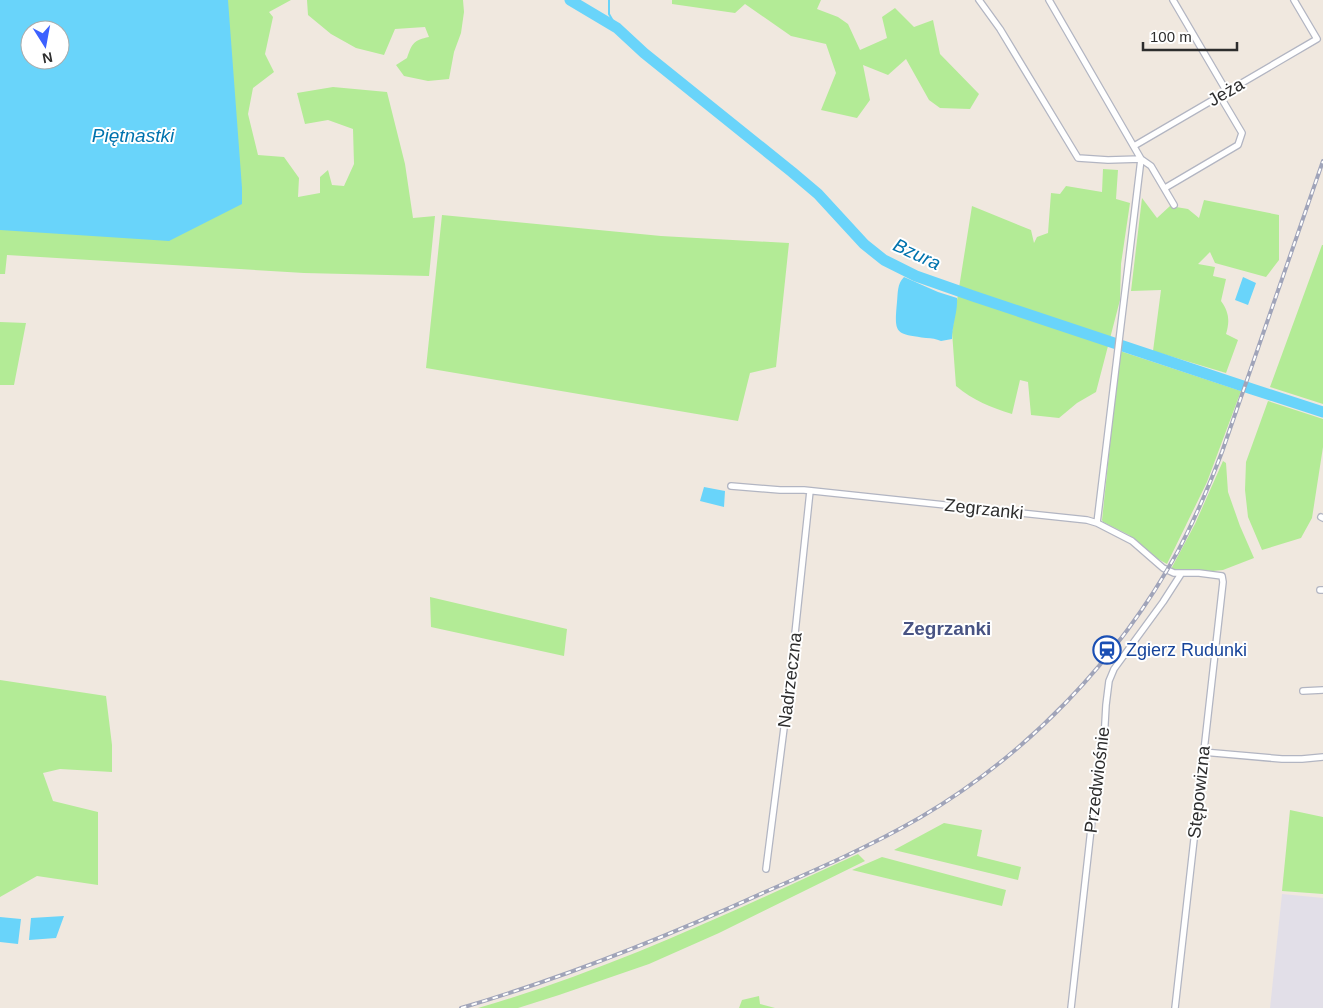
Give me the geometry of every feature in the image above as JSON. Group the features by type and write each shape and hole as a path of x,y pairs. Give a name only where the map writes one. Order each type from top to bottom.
{"street":[{"path":"979,0 1000,29 1078,158 1108,160 1141,159"},
{"path":"1049,0 1141,159 1151,166 1174,204"},
{"path":"1173,0 1227,92"},
{"name":"Jeża","path":"1134,146 1317,38 1294,0"},
{"path":"1165,188 1238,145 1242,134 1220,96"},
{"path":"1097,523 1141,159"},
{"name":"Zegrzanki","path":"731,486 810,491 1082,519 1097,523 1132,541 1167,570 1174,573 1199,573 1222,576"},
{"name":"Nadrzeczna","path":"766,869 792,668 810,491"},
{"name":"Przedwiośnie","path":"1071,1008 1094,802 1104,741 1109,682 1114,669 1181,574"},
{"name":"Stępowizna","path":"1175,1008 1222,576"},
{"path":"1303,691 1323,690"},
{"path":"1203,752 1282,759 1323,757"}],"shaded area":[{"path":"1282,894 1323,898 1323,1008 1270,1008"}],"green space":[{"path":"219,0 291,0 269,12 273,17 265,54 274,72 253,88 248,114 258,155 284,157 299,178 298,197 320,193 320,177 328,170 332,185 344,186 354,164 353,129 328,120 305,124 297,93 333,87 387,92 405,164 413,218 435,216 429,276 304,273 7,255 5,274 0,274 0,215"},
{"path":"307,0 463,0 464,12 461,33 454,52 449,79 428,81 404,76 396,65 407,58 414,43 429,37 425,27 395,29 384,55 356,48 331,34 308,15"},
{"path":"672,0 821,0 817,9 838,17 848,24 860,50 887,38 882,17 895,8 914,27 933,20 940,54 979,94 970,109 940,108 929,100 906,59 888,75 863,65 870,100 857,118 821,110 836,73 826,44 791,36 745,4 735,13 672,4"},
{"path":"1103,169 1118,170 1116,199 1130,203 1121,264 1120,300 1096,392 1077,403 1059,418 1031,415 1028,382 1020,380 1012,414 976,400 956,386 952,332 972,206 1031,230 1034,243 1037,237 1048,233 1051,193 1060,194 1066,186 1102,192"},
{"path":"1142,198 1157,218 1170,206 1188,209 1199,218 1204,200 1279,215 1279,260 1266,277 1215,263 1210,252 1198,264 1215,267 1213,276 1226,279 1221,301 1228,317 1226,334 1238,340 1226,373 1153,351 1161,290 1131,291"},
{"path":"442,215 661,236 789,243 776,367 750,373 738,421 426,368"},
{"path":"1323,245 1323,404 1270,387"},
{"path":"0,322 26,323 14,385 0,385"},
{"path":"1120,351 1241,391 1207,482 1167,564 1129,535 1102,520"},
{"path":"1268,401 1323,419 1323,447 1312,518 1301,538 1262,550 1248,517 1245,490 1246,462"},
{"path":"1223,461 1226,463 1228,492 1254,558 1223,570 1180,572 1171,569 1195,524"},
{"path":"430,597 567,629 564,656 431,627"},
{"path":"0,680 106,696 112,745 112,772 60,769 43,773 53,801 98,812 98,885 37,876 0,897"},
{"path":"1290,810 1323,817 1323,894 1282,891"},
{"path":"944,823 982,830 977,856 1021,867 1018,880 894,850"},
{"path":"858,854 865,861 719,933 649,964 518,1008 478,1008 527,993 623,958 718,918"},
{"path":"882,857 1006,890 1002,906 852,870"},
{"path":"759,996 760,1004 775,1008 739,1008 742,1000"}],"water":[{"name":"Piętnastki","path":"0,0 228,0 242,204 169,241 0,230"},
{"path":"904,277 957,298 952,339 941,341 908,335 899,330 896,321 898,292"},
{"path":"1243,277 1256,283 1248,305 1235,300"},
{"path":"704,487 725,491 724,507 700,501"},
{"path":"64,916 56,938 29,940 31,918"},
{"path":"0,917 21,919 18,944 0,942"}],"waterway":[{"name":"Bzura","path":"570,0 617,28 644,53 792,172 818,194 864,244 884,260 916,276 973,296 1323,412"},
{"path":"609,0 609,14 617,28"}],"railway":[{"path":"461,1008 577,970 728,909 844,857 921,817 960,792 1034,734 1099,666 1128,630 1178,551 1207,490 1222,452 1323,161"}],"place":[{"name":"Zgierz Rudunki","path":"1107,650"}],"district":[{"name":"Zegrzanki","path":"947,628"}]}
